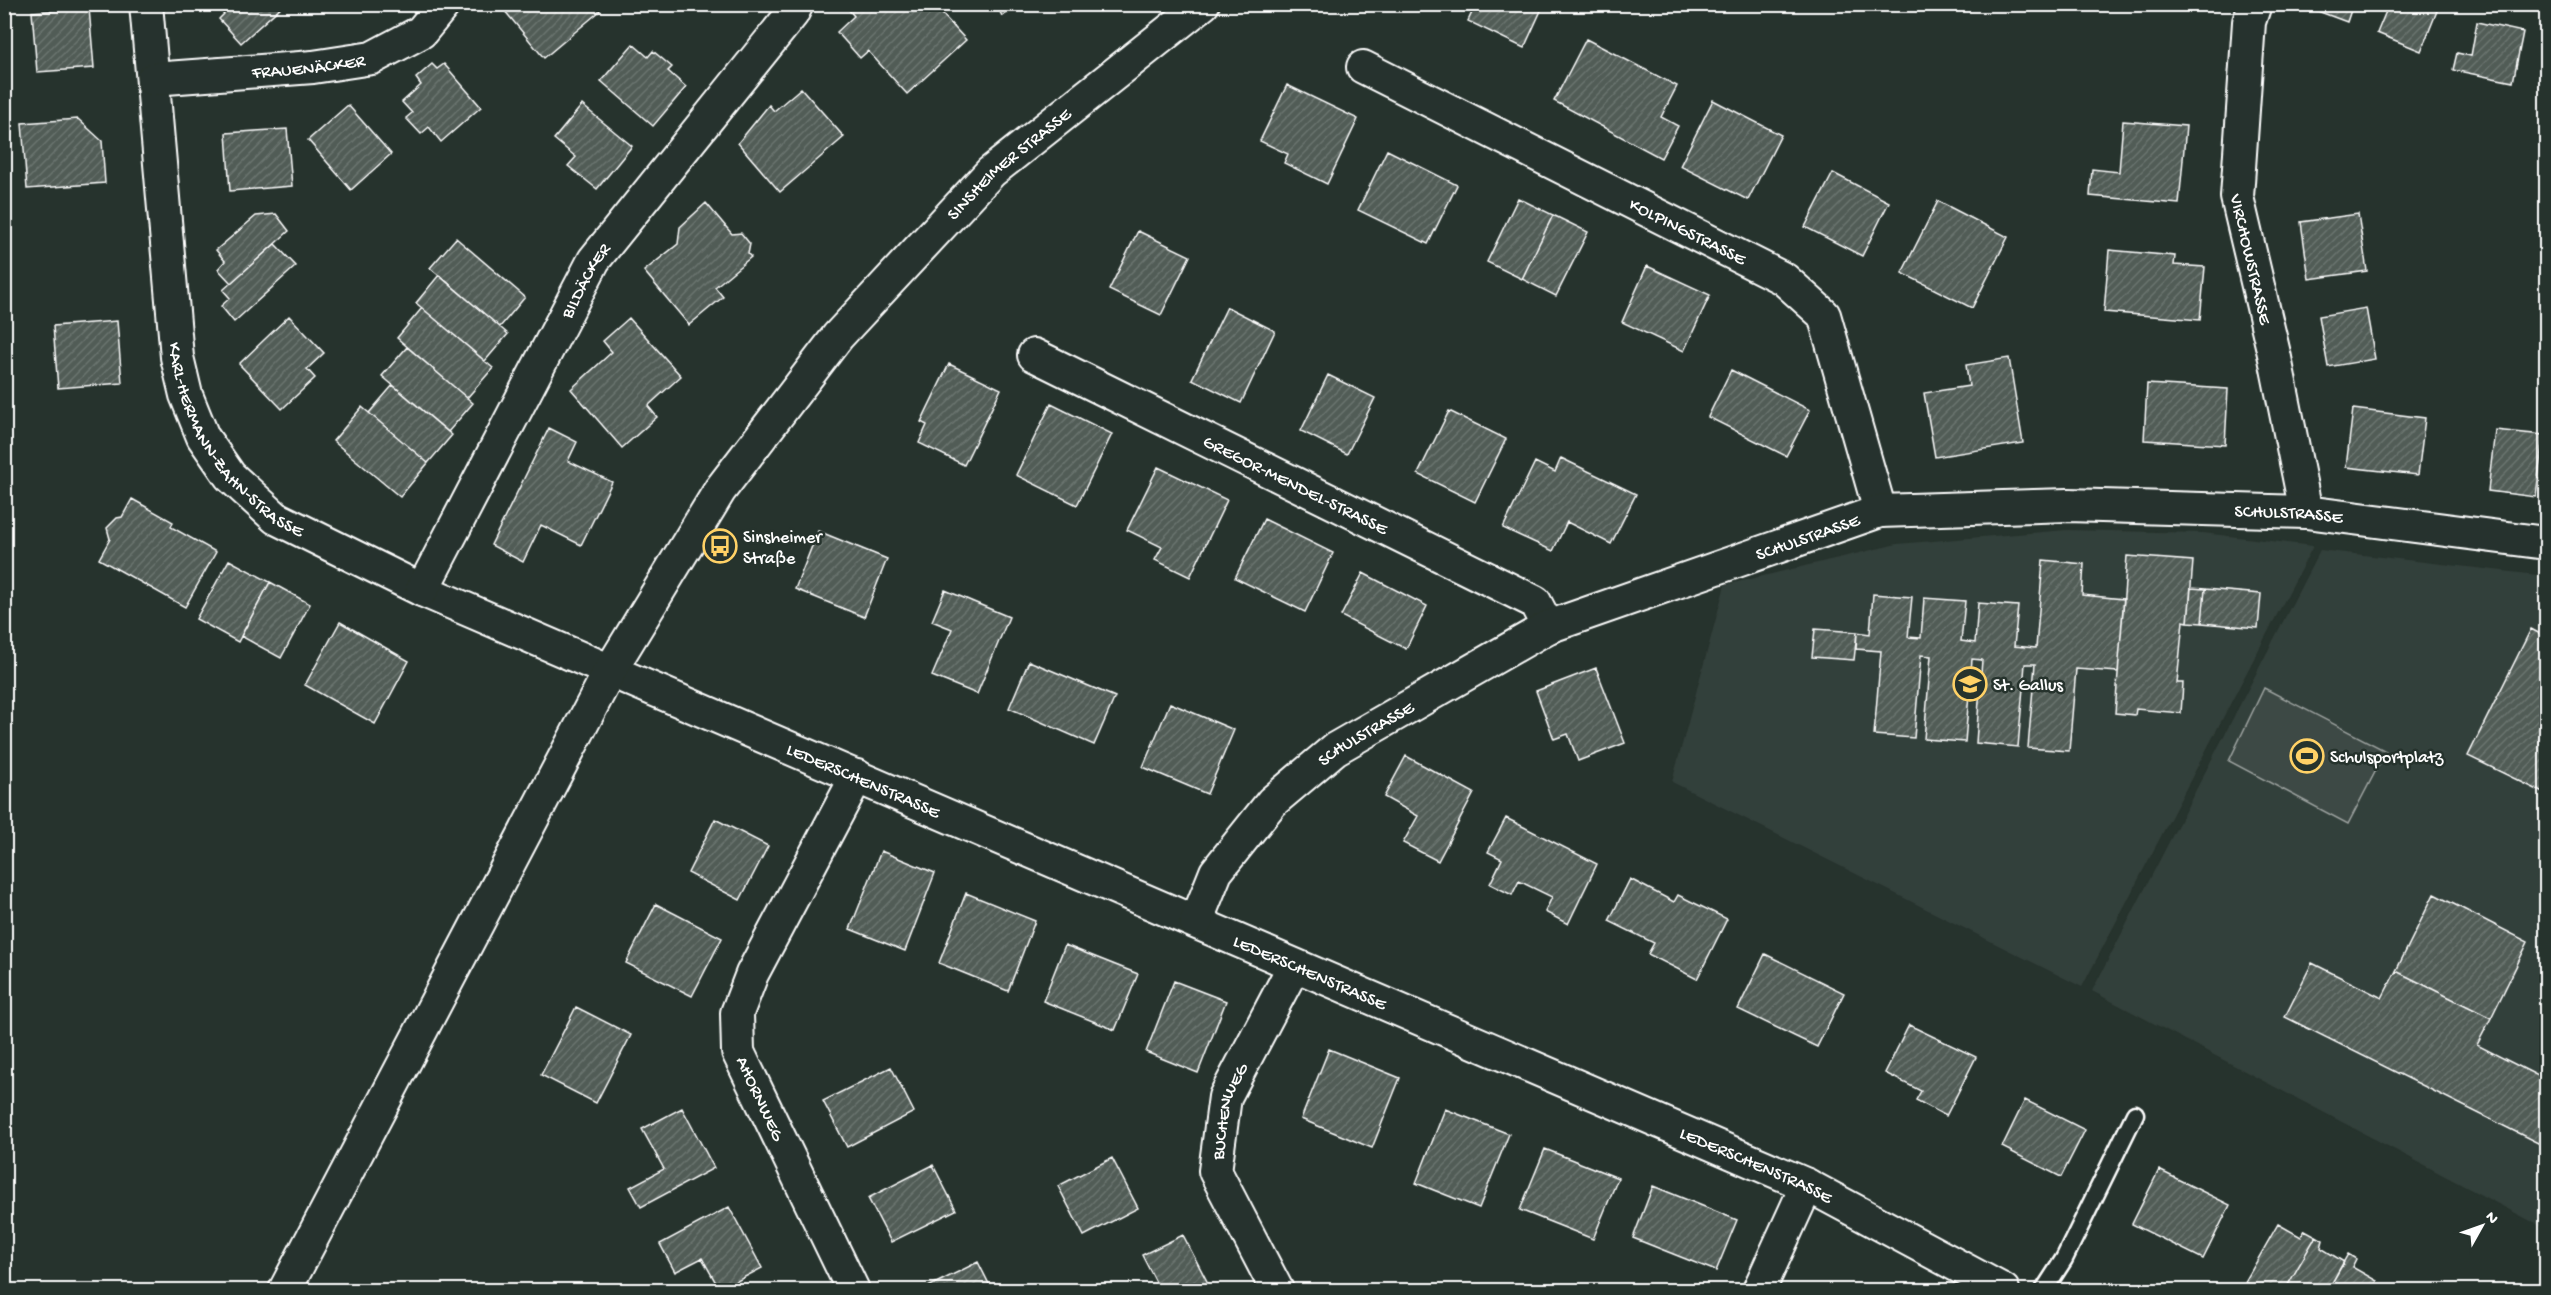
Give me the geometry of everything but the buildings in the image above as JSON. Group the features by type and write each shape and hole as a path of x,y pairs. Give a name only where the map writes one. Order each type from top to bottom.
{"street":[{"name":"KARL-HERMANN-ZAHN-STRASSE","path":"146,4 177,357 186,395 202,437 230,476 276,518 422,590 611,669"},
{"name":"FRAUENÄCKER","path":"153,79 313,67 372,58 421,32 444,4"},
{"name":"BILDÄCKER","path":"422,590 594,260 792,14 797,4"},
{"name":"SINSHEIMER STRASSE","path":"285,1290 611,669 720,490 838,336 991,172 1203,4"},
{"name":"VIRCHOWSTRASSE","path":"2255,4 2249,22 2237,196 2275,358 2306,512"},
{"name":"KOLPINGSTRASSE","path":"1363,67 1784,279 1824,315 1880,511"},
{"name":"GREGOR-MENDEL-STRASSE","path":"1034,355 1535,602 1548,627"},
{"name":"SCHULSTRASSE","path":"1196,922 1216,872 1272,802 1335,749 1548,627 1880,511 2068,505 2306,512 2547,543"},
{"name":"LEDERSCHENSTRASSE","path":"611,669 1294,966 1807,1185 2004,1290"},
{"name":"AHORNWEG","path":"853,1290 738,1052 737,1012 752,974 856,776"},
{"name":"BUCHENWEG","path":"1277,1290 1215,1171 1225,1097 1294,966"},
{"path":"1759,1290 1807,1185"}],"lane":[{"path":"2044,1290 2064,1259 2135,1114"}],"shaded area":[{"name":"St. Gallus","path":"2066,530 2203,533 2313,546 2082,987 1672,782 1725,585 1897,544"},
{"path":"2320,550 2546,576 2546,1229 2092,991"},
{"name":"Schulsportplatz","path":"2264,688 2386,751 2348,824 2229,761"}],"place":[{"name":"Sinsheimer Straße","path":"720,546"},
{"name":"St. Gallus","path":"1970,684"},
{"name":"Schulsportplatz","path":"2307,756"}]}
